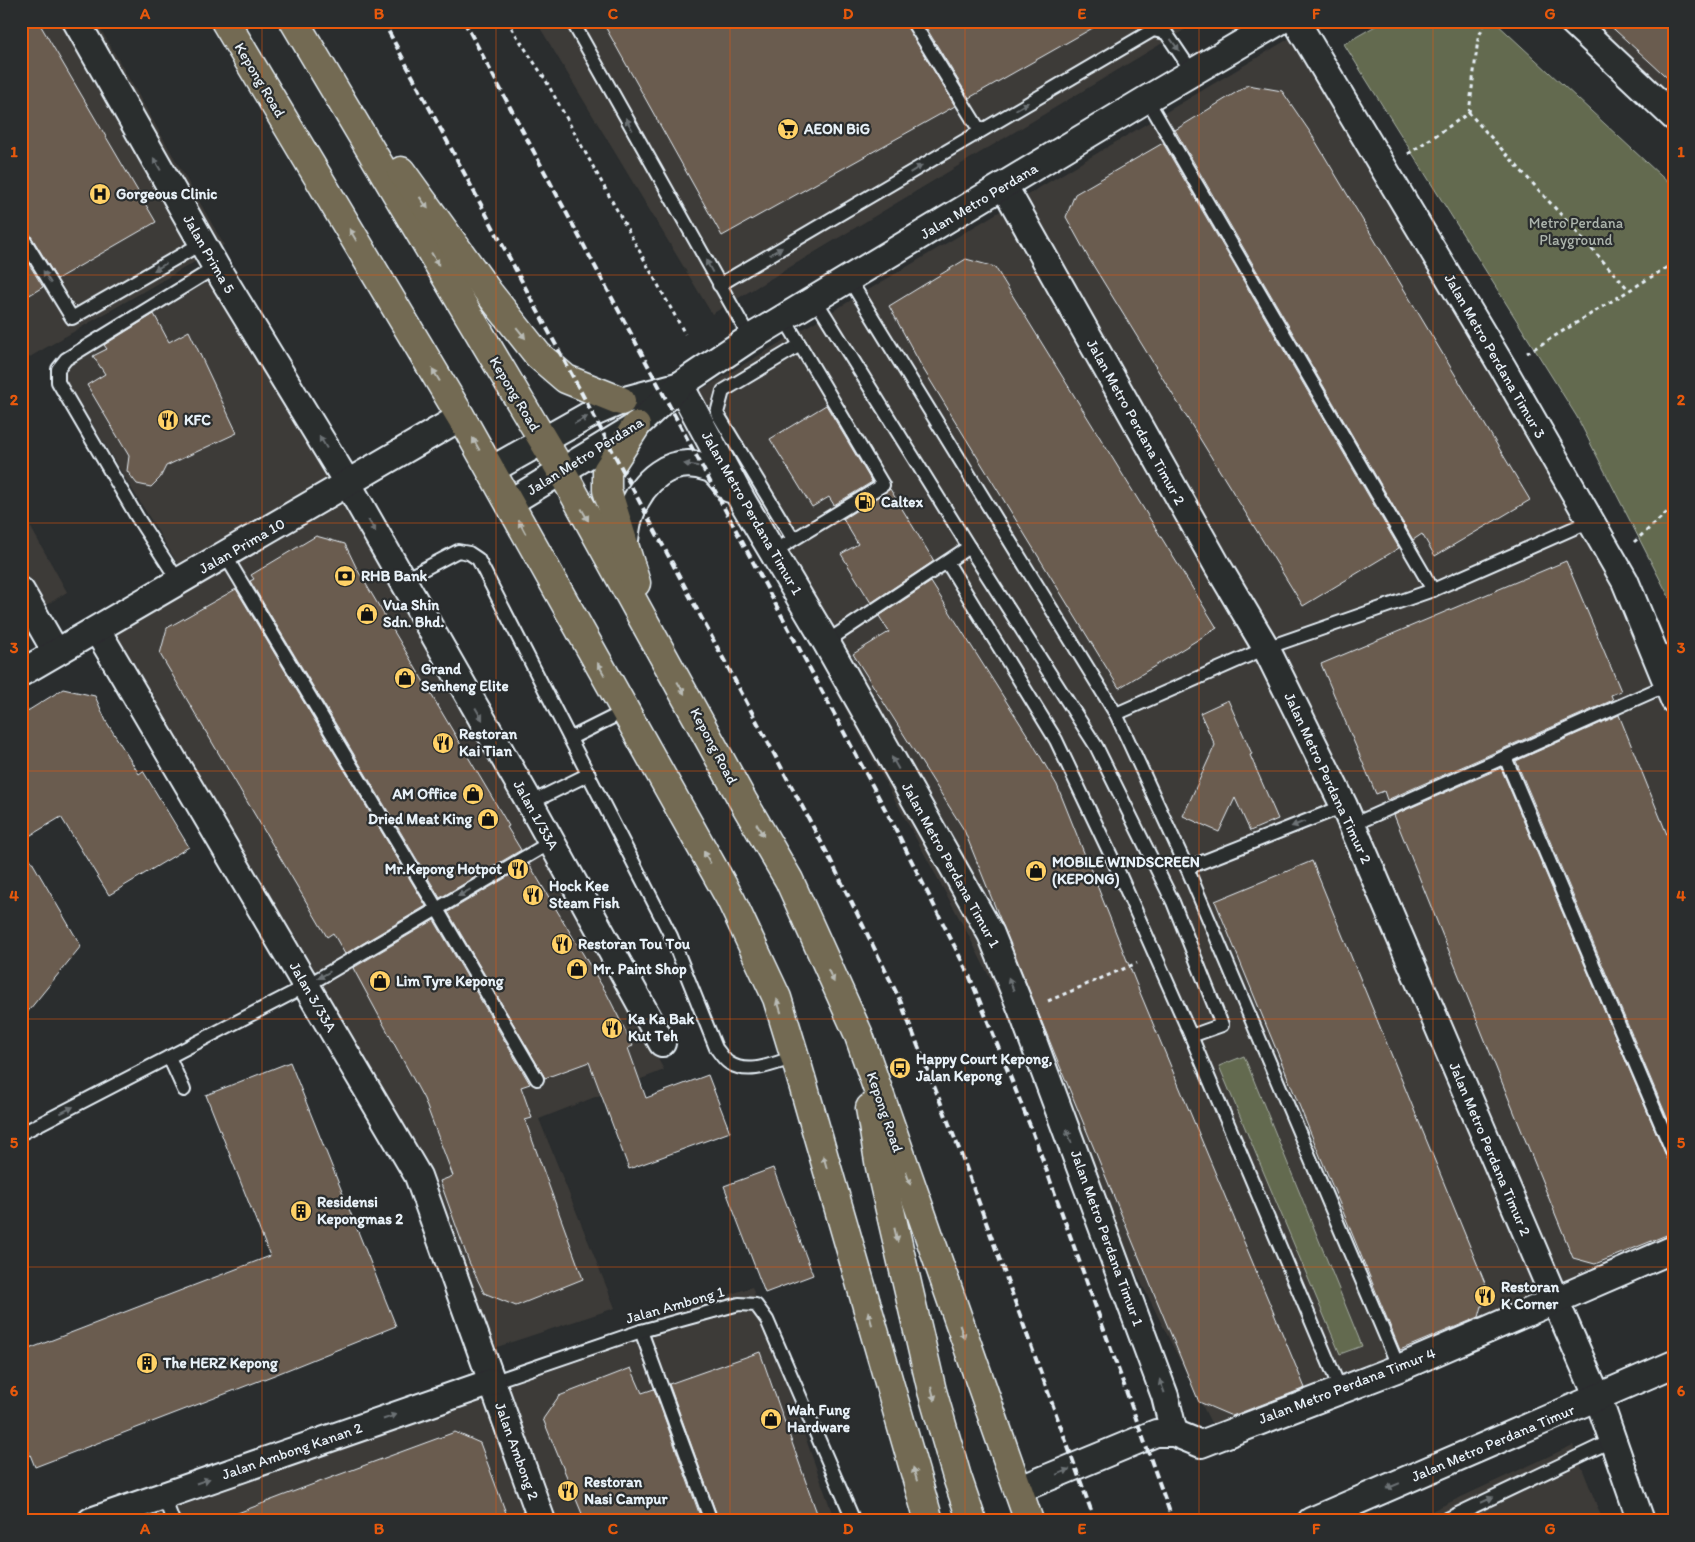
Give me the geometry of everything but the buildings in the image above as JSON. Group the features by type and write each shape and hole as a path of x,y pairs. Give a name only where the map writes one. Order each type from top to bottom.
{"main road":[{"name":"Kepong Road","path":"225,21 491,470 731,900 777,998 929,1521"},
{"name":"Kepong Road","path":"294,21 562,472 657,646 789,880 858,1033 1029,1521"},
{"path":"294,21 488,292 538,355 566,379 621,401"},
{"path":"636,426 607,471 607,490 657,646"},
{"path":"858,1033 880,1167 932,1391 972,1521"}],"street":[{"name":"Jalan Prima 5","path":"76,21 216,267 348,484"},
{"name":"Jalan Metro Perdana","path":"509,503 636,426 680,385 750,338 1280,21"},
{"name":"Jalan Metro Perdana Timur 3","path":"1296,21 1503,368 1625,581 1670,693"},
{"path":"1572,21 1674,117"},
{"name":"Jalan Metro Perdana Timur 2","path":"1004,186 1217,565 1266,648 1348,816 1598,1398 1641,1521"},
{"name":"Jalan Metro Perdana","path":"491,470 542,440 621,401 680,385"},
{"name":"Jalan Metro Perdana Timur 1","path":"680,385 743,502 783,546 826,642 991,934 1022,1011 1166,1396 1174,1433"},
{"name":"Jalan Prima 10","path":"21,673 461,417"},
{"path":"624,546 629,516 642,490 658,474 681,463 710,468 743,502"},
{"name":"Jalan 1/33A","path":"348,484 530,803 662,1043"},
{"path":"21,591 56,652"},
{"name":"Jalan 3/33A","path":"97,630 418,1176 492,1382"},
{"name":"Jalan Metro Perdana Timur 4","path":"1018,1490 1156,1433 1174,1433 1201,1444 1340,1389 1399,1368 1674,1249"},
{"name":"Jalan Metro Perdana Timur","path":"1311,1521 1674,1364"},
{"name":"Jalan Ambong Kanan 2","path":"91,1521 492,1382"},
{"name":"Jalan Ambong 2","path":"492,1382 534,1518"}],"lane":[{"path":"572,21 750,338"},
{"path":"912,21 980,131"},
{"path":"719,285 1153,30 1166,33 1193,73"},
{"path":"1147,99 1433,590"},
{"path":"21,235 72,318 202,243"},
{"path":"179,582 137,517 58,382 58,369 66,358 216,267"},
{"path":"849,279 1116,714 1188,868 1399,1368"},
{"path":"815,299 969,547 1096,746 1173,902 1222,1025 1191,1036"},
{"path":"784,318 883,485 783,546 717,413 723,392 800,346"},
{"path":"1116,714 1266,648 1433,590 1590,521"},
{"path":"826,642 969,547"},
{"path":"403,580 458,552 469,553 478,559 671,936 716,1048 728,1062 737,1067 749,1069 795,1058"},
{"path":"225,556 537,1079"},
{"path":"947,562 1056,740 1114,862 1191,1036 1340,1389"},
{"path":"1188,868 1348,816 1670,693"},
{"path":"571,738 625,711"},
{"path":"1505,757 1674,1155"},
{"path":"530,803 589,774"},
{"path":"22,1131 306,986 551,842"},
{"path":"169,1057 184,1090"},
{"name":"Jalan Ambong 1","path":"492,1382 641,1331 740,1304 756,1305 767,1320 854,1521"},
{"path":"641,1331 711,1521"},
{"path":"1442,1521 1613,1440"},
{"path":"163,1495 173,1521"}],"path":[{"path":"507,21 544,79 685,334"},
{"path":"1385,170 1469,113 1478,39 1485,21"},
{"path":"1469,113 1630,290"},
{"path":"1503,368 1674,263"},
{"path":"1613,560 1674,506"},
{"path":"1022,1011 1156,956"}],"shaded area":[{"path":"21,21 96,21 224,245 21,362"},
{"path":"536,21 1199,21 712,314"},
{"path":"1589,21 1674,21 1674,100"},
{"path":"1290,38 1609,575 1674,692 1674,1237 1214,1429 969,936 679,403"},
{"path":"210,280 348,504 573,902 664,1070 539,1119 615,1308 491,1349 428,1173 112,634 192,587 65,380 67,370 71,364"},
{"path":"21,510 67,592 21,621"},
{"path":"752,1287 835,1521 53,1521"},
{"path":"1573,1445 1603,1521 1410,1521"}],"green space":[{"name":"Metro Perdana Playground","path":"1384,21 1494,21 1674,188 1674,602 1672,603 1577,417 1344,44"},
{"path":"1244,1056 1362,1346 1340,1354 1219,1066"}],"railway":[{"path":"383,21 827,853 899,998 963,1159 1095,1521"},
{"path":"464,21 894,826 969,975 1033,1133 1173,1521"}],"place":[{"name":"AEON BiG","path":"788,129"},
{"name":"Gorgeous Clinic","path":"100,194"},
{"name":"KFC","path":"168,420"},
{"name":"Caltex","path":"865,502"},
{"name":"RHB Bank","path":"345,576"},
{"name":"Vua Shin Sdn. Bhd.","path":"367,614"},
{"name":"Grand Senheng Elite","path":"405,678"},
{"name":"Restoran Kai Tian","path":"443,743"},
{"name":"AM Office","path":"473,794"},
{"name":"Dried Meat King","path":"488,819"},
{"name":"Mr.Kepong Hotpot","path":"518,869"},
{"name":"MOBILE WINDSCREEN (KEPONG)","path":"1036,871"},
{"name":"Hock Kee Steam Fish","path":"533,895"},
{"name":"Restoran Tou Tou","path":"562,944"},
{"name":"Mr. Paint Shop","path":"577,969"},
{"name":"Lim Tyre Kepong","path":"380,981"},
{"name":"Ka Ka Bak Kut Teh","path":"612,1028"},
{"name":"Happy Court Kepong, Jalan Kepong","path":"900,1068"},
{"name":"Residensi Kepongmas 2","path":"301,1211"},
{"name":"Restoran K Corner","path":"1485,1296"},
{"name":"The HERZ Kepong","path":"147,1363"},
{"name":"Wah Fung Hardware","path":"771,1419"},
{"name":"Restoran Nasi Campur","path":"568,1491"}]}
